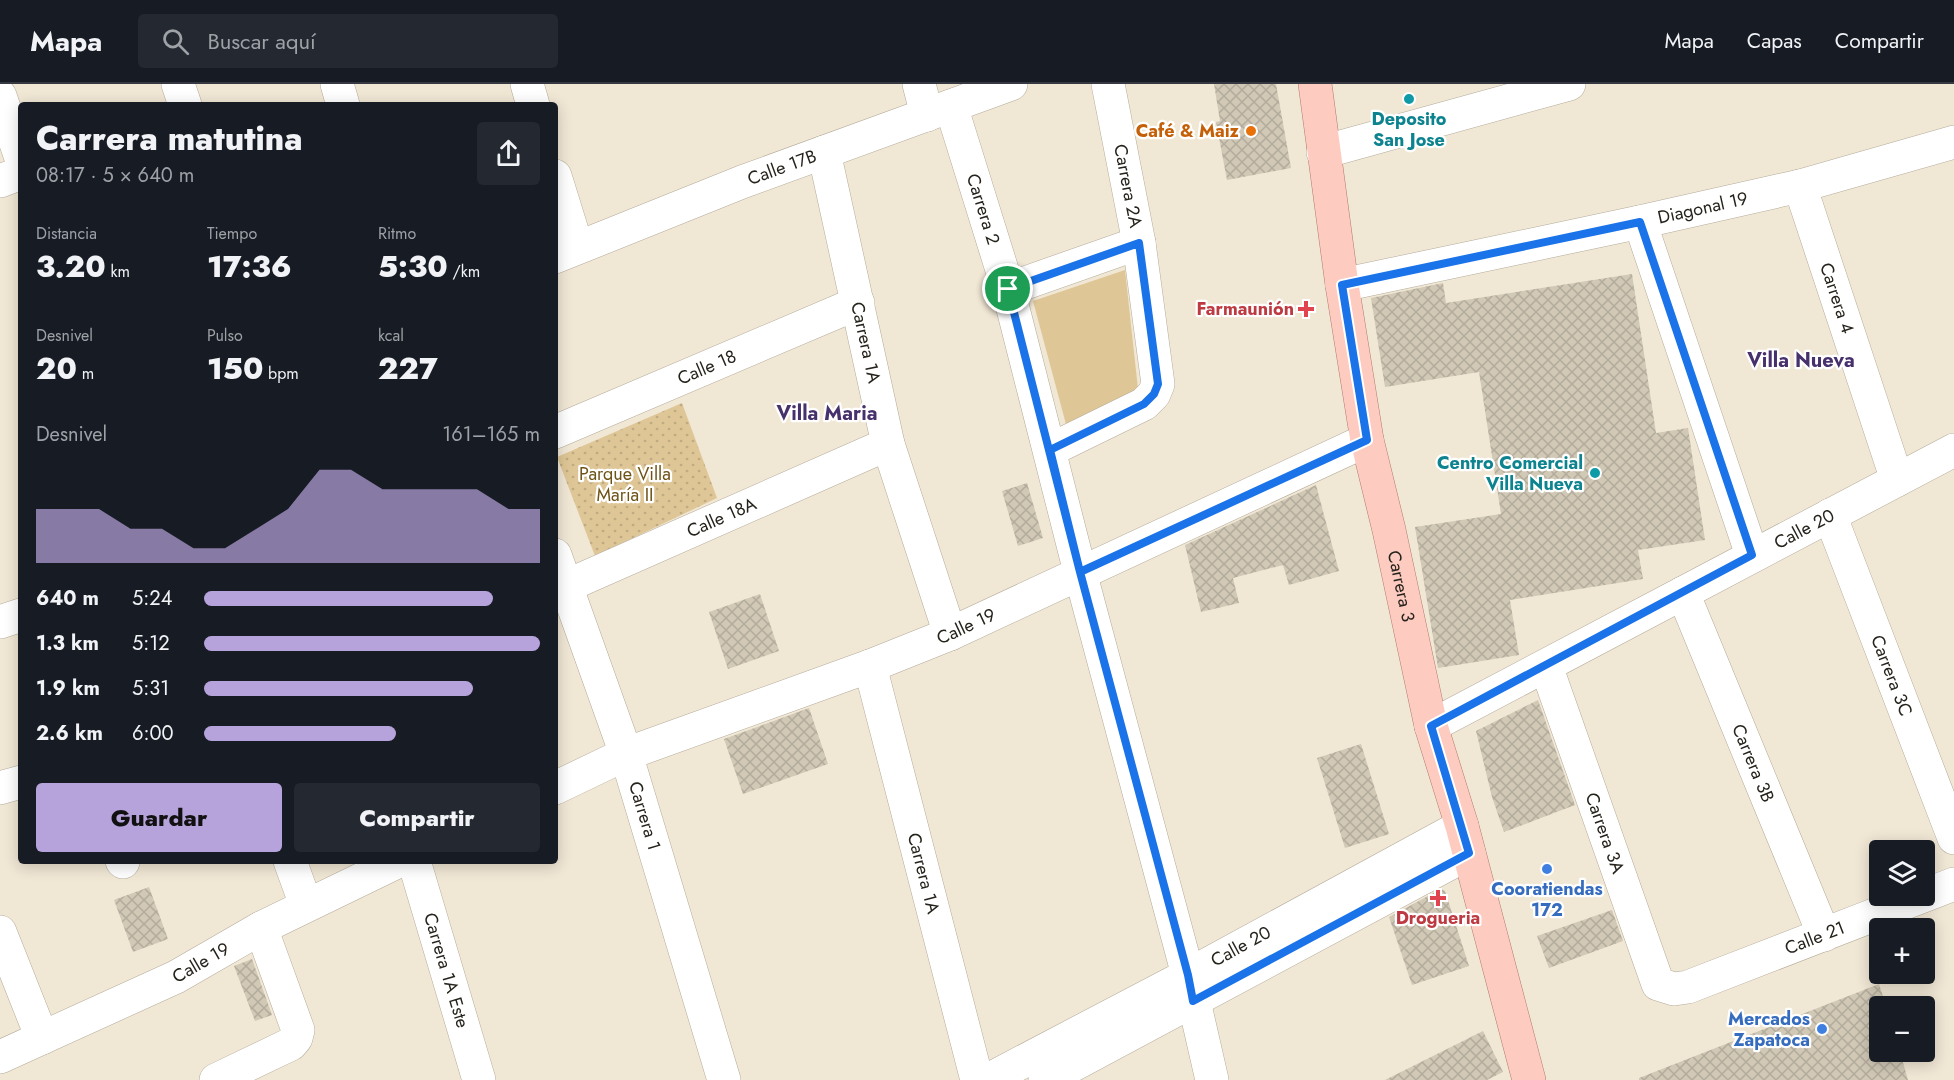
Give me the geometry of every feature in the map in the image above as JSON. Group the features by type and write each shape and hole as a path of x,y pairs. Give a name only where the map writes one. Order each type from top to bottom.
{"main road":[{"name":"Carrera 3","path":"1315,84 1342,285 1367,440 1389,530 1431,726 1466,839 1529,1080"}],"street":[{"path":"178,84 183,102"},
{"path":"337,84 342,102"},
{"path":"527,84 532,102"},
{"name":"Calle 17B","path":"566,252 824,152 932,101 1011,84"},
{"name":"Carrera 2A","path":"1050,450 1144,404 1154,394 1158,384 1139,243 1108,84"},
{"path":"1323,152 1569,84"},
{"path":"0,96 18,149"},
{"name":"Carrera 2","path":"932,101 1008,289 1080,572 1191,988 1212,1080"},
{"name":"Carrera 1A","path":"824,152 888,444 950,634"},
{"name":"Diagonal 19","path":"1342,285 1640,222 1951,152"},
{"path":"0,181 18,174"},
{"name":"Carrera 4","path":"1800,186 1897,480"},
{"path":"558,197 566,252"},
{"path":"1640,222 1752,555"},
{"path":"1008,289 1139,243"},
{"name":"Calle 18","path":"558,431 858,303"},
{"name":"Calle 19","path":"558,787 626,754 870,666 950,634 1367,440"},
{"name":"Calle 18A","path":"560,589 888,444"},
{"name":"Calle 20","path":"1431,726 1954,450"},
{"name":"Carrera 3C","path":"1830,515 1954,838"},
{"name":"Carrera 1","path":"560,589 626,754 724,1080"},
{"name":"Carrera 3B","path":"1683,593 1824,936"},
{"path":"0,622 18,616"},
{"name":"Carrera 1A","path":"870,666 977,1080"},
{"name":"Carrera 3A","path":"1546,666 1658,984 1674,989"},
{"path":"0,788 18,783"},
{"name":"Calle 20","path":"1046,1080 1191,988 1466,839"},
{"path":"291,864 306,905"},
{"name":"Calle 19","path":"0,1057 176,977 261,928 393,864"},
{"name":"Carrera 1A Este","path":"415,864 479,1080"},
{"name":"Calle 21","path":"1674,989 1688,987 1824,936 1954,884"},
{"path":"216,1080 291,1044 296,1038 298,1030 261,928"},
{"path":"0,932 42,1038"},
{"name":"Calle 20","path":"988,1080 1191,988"}],"green space":[{"path":"1125,270 1138,389 1067,428 1033,301"},
{"name":"Parque Villa María II","path":"682,403 717,498 595,556 558,457"}],"building":[{"path":"1214,84 1276,84 1291,168 1227,180 1216,122 1220,121"},
{"name":"Centro Comercial Villa Nueva","path":"1632,274 1656,433 1688,428 1705,540 1638,550 1643,579 1510,600 1519,655 1438,668 1415,527 1501,514 1479,372 1385,387 1371,298 1443,283 1446,303"},
{"path":"1027,483 1043,538 1018,546 1002,491"},
{"path":"1316,485 1339,571 1289,585 1283,565 1233,578 1239,603 1201,612 1185,545"},
{"path":"760,594 779,651 728,669 709,612"},
{"path":"1538,700 1575,805 1504,832 1492,797 1476,731"},
{"path":"809,708 828,764 743,794 724,739"},
{"path":"1361,744 1389,834 1345,848 1317,758"},
{"path":"149,887 168,939 133,952 114,900"},
{"path":"1441,889 1445,891 1469,966 1412,985 1389,917"},
{"path":"1612,910 1623,941 1549,968 1537,936"},
{"path":"252,959 272,1015 255,1021 234,966"},
{"name":"Mercados Zapatoca","path":"1879,984 1883,996 1869,996 1869,1062 1903,1062 1908,1080 1639,1080 1639,1078"},
{"path":"1483,1031 1503,1072 1487,1080 1385,1080"}],"place":[{"name":"Deposito San Jose","path":"1409,99"},
{"name":"Café & Maiz","path":"1251,131"},
{"name":"Farmaunión","path":"1306,309"},
{"name":"Centro Comercial Villa Nueva","path":"1595,473"},
{"name":"Cooratiendas 172","path":"1547,869"},
{"name":"Drogueria","path":"1438,898"},
{"name":"Mercados Zapatoca","path":"1822,1029"}],"district":[{"name":"Villa Nueva","path":"1801,360"},
{"name":"Villa Maria","path":"827,413"}],"route":[{"path":"1008,289 1080,572 1188,975 1193,1001 1469,853 1431,726 1752,555 1640,222 1342,285 1367,440 1080,572 1050,450 1144,404 1154,394 1158,384 1139,243 1008,289"}]}
